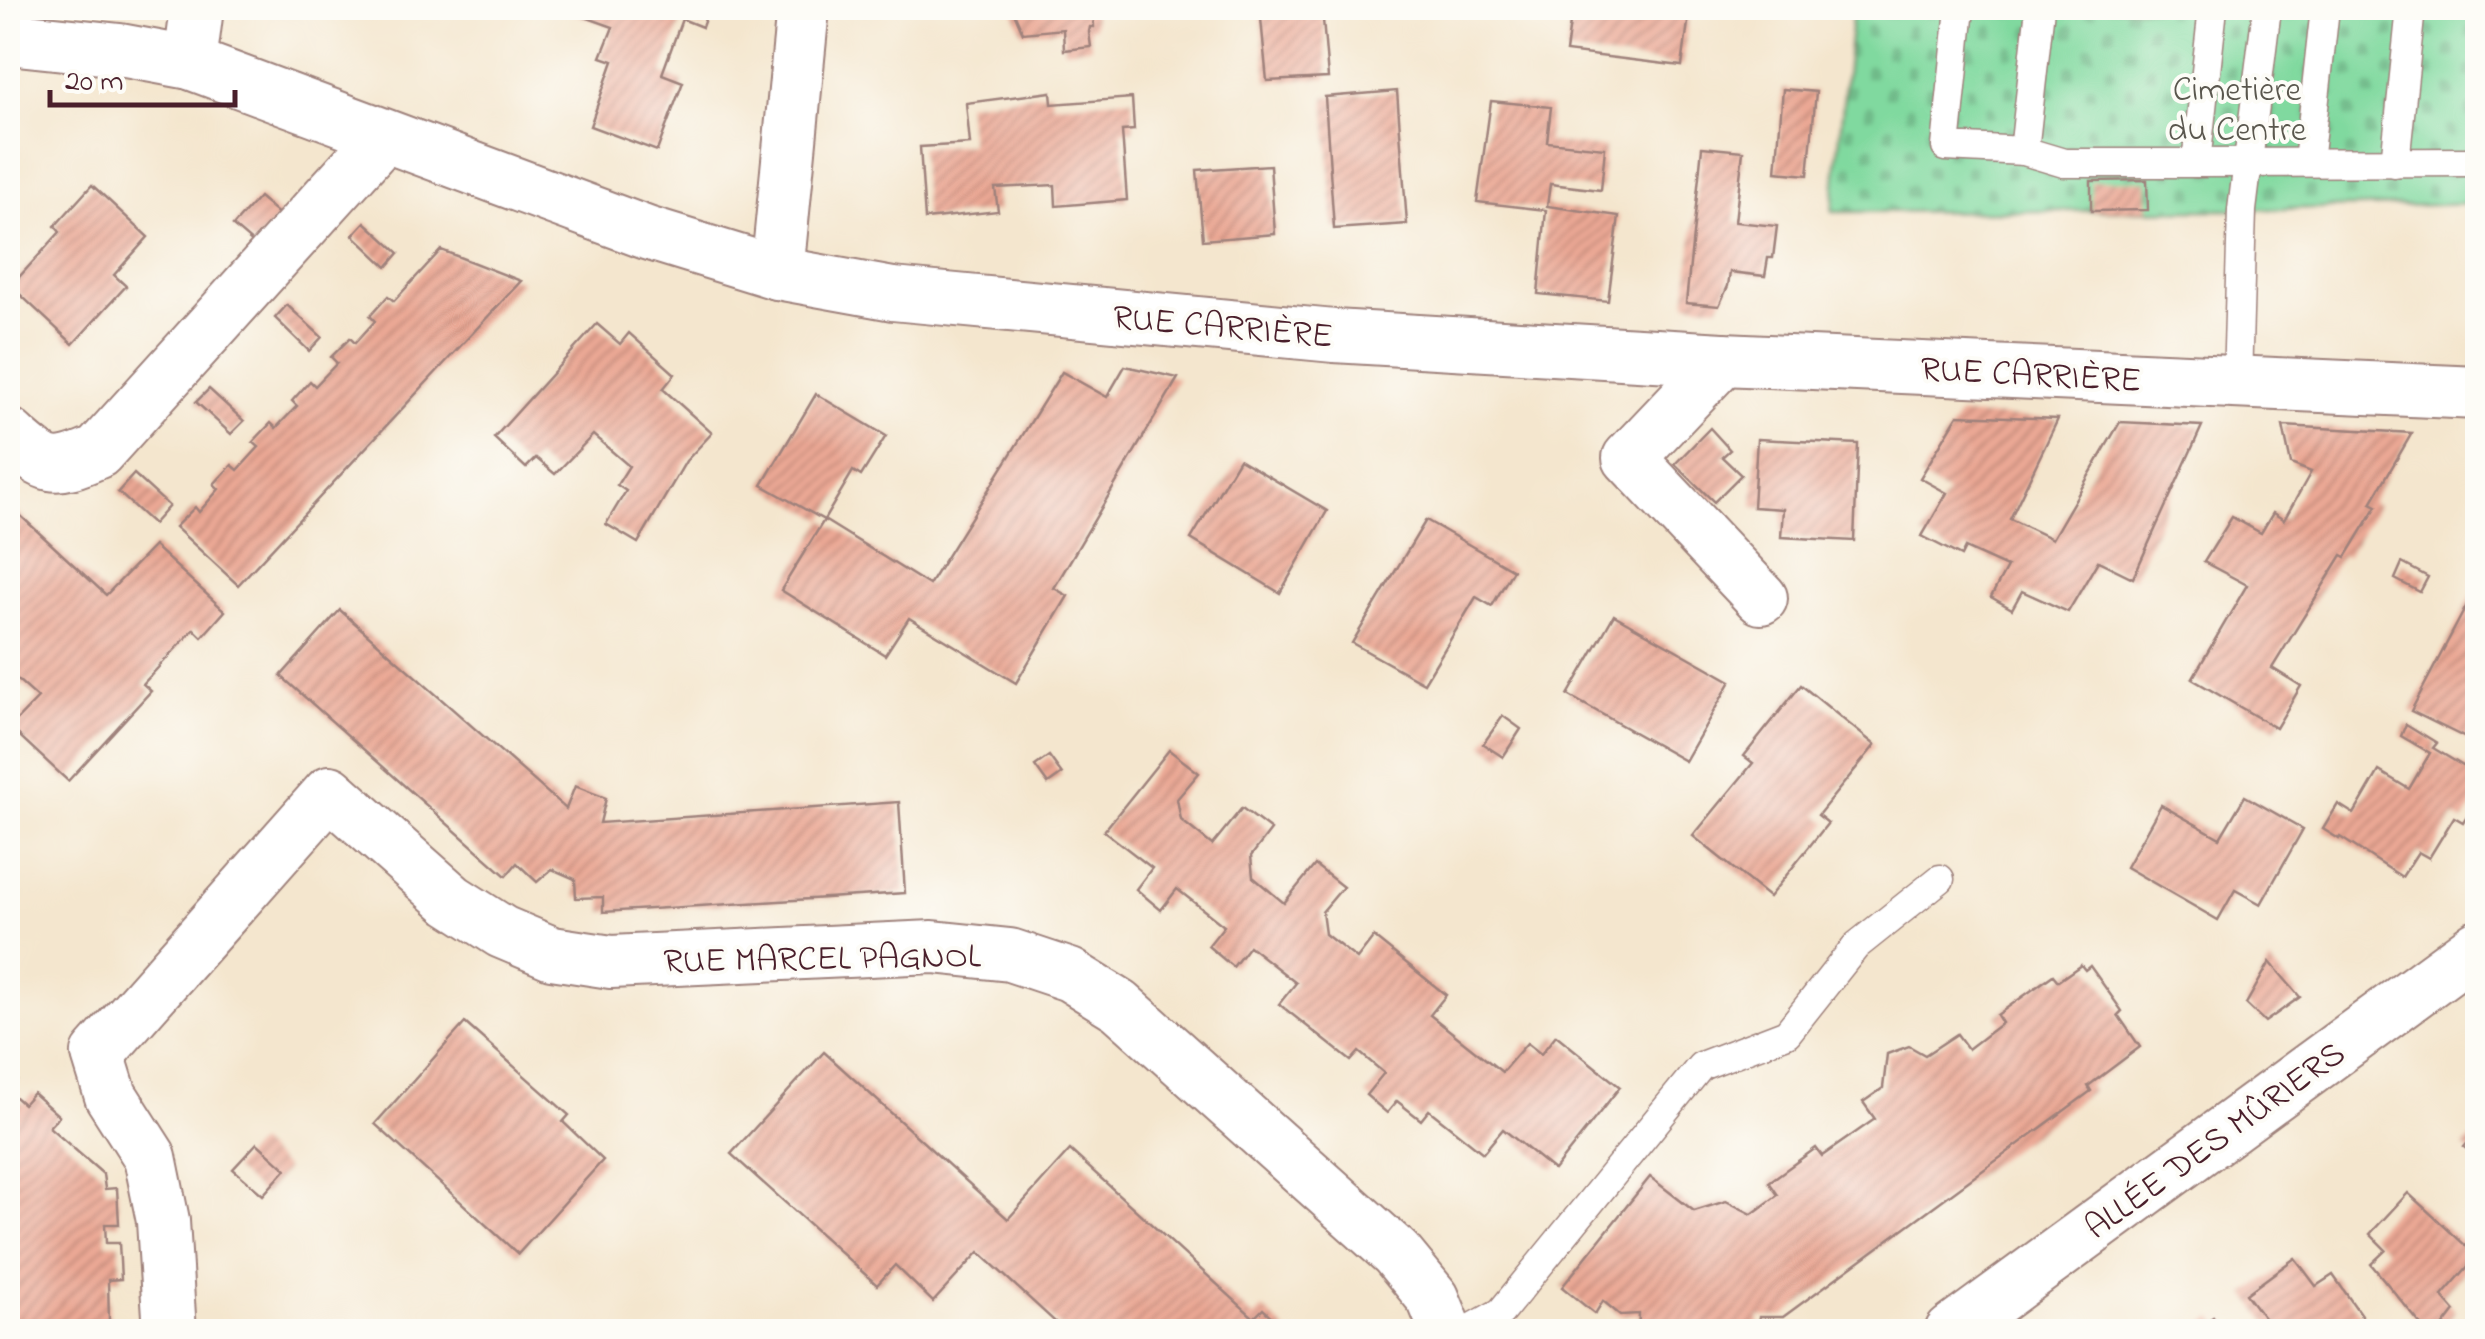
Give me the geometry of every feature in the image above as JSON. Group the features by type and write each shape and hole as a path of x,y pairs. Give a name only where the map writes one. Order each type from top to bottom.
{"street":[{"path":"190,63 196,8"},
{"path":"778,273 803,8"},
{"name":"RUE CARRIÈRE","path":"8,38 120,50 190,63 647,233 778,273 894,294 1315,334 1724,359 2478,393"},
{"path":"8,434 40,462 68,466 98,452 384,136"},
{"path":"1724,359 1629,458 1761,598"},
{"name":"RUE MARCEL PAGNOL","path":"170,1332 163,1222 150,1157 111,1096 98,1054 330,792 452,900 502,932 552,953 611,962 933,947 1010,955 1070,975 1120,1006 1396,1253 1433,1298 1446,1332"},
{"name":"ALLÉE DES MÛRIERS","path":"1951,1332 2478,946"}],"lane":[{"path":"1960,8 1946,147 2024,150 2064,163 2478,162"},
{"path":"2024,150 2040,8"},
{"path":"2196,163 2213,8"},
{"path":"2237,382 2242,210 2267,8"},
{"path":"2308,162 2325,8"},
{"path":"2396,163 2412,8"},
{"path":"1465,1332 1500,1312 1701,1066 1788,1032 1856,946 1940,879"}],"green space":[{"name":"Cimetière du Centre","path":"1853,8 2477,8 2477,204 2242,210 1832,212"}],"building":[{"path":"560,8 709,8 702,27 682,19 662,74 683,82 657,151 590,126 613,61 601,57 613,27"},
{"path":"1012,8 1093,8 1091,47 1064,50 1063,29 1023,33"},
{"path":"1260,8 1322,8 1328,78 1267,81"},
{"path":"1572,8 1690,8 1682,66 1566,52"},
{"path":"1783,89 1816,92 1808,175 1776,172"},
{"path":"1397,91 1407,224 1334,229 1325,97"},
{"path":"1051,92 1052,104 1132,98 1134,130 1122,131 1127,200 1056,206 1055,185 995,188 998,211 925,219 920,147 970,144 966,103"},
{"path":"1491,101 1551,107 1547,142 1605,148 1601,190 1550,184 1547,206 1619,216 1608,301 1538,294 1546,210 1477,202"},
{"path":"1702,147 1743,151 1735,222 1777,226 1773,258 1768,258 1765,276 1730,272 1719,306 1686,303"},
{"path":"1270,165 1275,234 1203,240 1197,170"},
{"path":"2147,180 2148,210 2091,211 2091,181"},
{"path":"92,185 148,237 114,275 126,286 73,344 11,286 60,232 55,226"},
{"path":"259,197 281,216 254,244 233,226"},
{"path":"365,222 399,253 387,267 353,235"},
{"path":"441,250 521,281 238,585 175,527 195,507 199,512 219,489 214,484 232,465 238,470 259,447 253,442 271,423 276,428 297,406 292,401 310,381 315,386 337,363 331,357 350,338 355,343 375,321 370,316 388,296 394,301"},
{"path":"287,305 322,337 309,351 275,318"},
{"path":"597,324 620,344 629,333 675,374 663,389 712,433 686,461 638,543 606,524 626,491 617,485 629,466 593,435 555,474 536,458 526,468 494,438"},
{"path":"1125,366 1178,378 1054,588 1068,596 1016,683 909,618 885,655 781,590 824,520 929,585 1062,372 1107,397"},
{"path":"209,389 244,421 231,434 196,402"},
{"path":"816,394 886,436 861,476 853,471 824,520 762,485"},
{"path":"1958,415 2058,419 2010,519 2052,539 2120,422 2202,426 2133,578 2098,561 2068,612 2022,591 2012,609 1991,597 2007,567 1965,548 1961,556 1922,536 1947,493 1920,478"},
{"path":"2283,426 2412,433 2371,503 2377,506 2272,668 2301,686 2276,728 2192,679 2247,585 2204,562 2232,517 2261,533 2273,513 2284,520 2311,472 2291,464"},
{"path":"1710,428 1730,450 1722,457 1741,475 1714,502 1675,464"},
{"path":"1757,439 1858,444 1854,541 1781,537 1783,509 1753,507"},
{"path":"1239,459 1327,511 1280,593 1191,539"},
{"path":"134,474 169,506 153,524 118,492"},
{"path":"8,504 106,595 154,546 225,611 202,637 194,629 143,684 151,691 68,781 10,727 38,698 8,671"},
{"path":"1426,520 1513,570 1492,606 1476,597 1424,683 1352,643"},
{"path":"2402,563 2428,577 2420,592 2395,579"},
{"path":"2478,584 2478,744 2411,711"},
{"path":"340,610 566,809 575,786 606,798 600,823 899,802 905,893 603,912 603,897 576,898 575,879 552,869 537,882 517,863 506,876 281,676"},
{"path":"1614,615 1731,681 1685,761 1568,695"},
{"path":"1801,685 1875,745 1818,815 1828,823 1769,897 1693,836 1753,763 1744,756"},
{"path":"1503,716 1521,729 1503,757 1483,744"},
{"path":"2406,724 2437,743 2433,748 2478,775 2478,798 2463,822 2454,817 2429,858 2418,852 2402,877 2323,829 2338,804 2354,814 2379,771 2409,789 2430,753 2401,736"},
{"path":"1169,750 1199,773 1177,799 1181,820 1212,845 1242,808 1271,830 1251,856 1253,877 1284,903 1315,865 1343,887 1322,912 1325,934 1357,959 1374,937 1446,995 1430,1015 1502,1072 1527,1043 1541,1054 1556,1035 1620,1087 1554,1170 1503,1129 1483,1153 1429,1110 1421,1120 1397,1101 1387,1113 1366,1095 1384,1073 1359,1052 1351,1061 1279,1004 1296,983 1249,946 1233,967 1208,946 1224,926 1177,889 1161,910 1136,889 1152,868 1104,831"},
{"path":"1049,756 1062,774 1048,784 1035,766"},
{"path":"2245,796 2303,829 2261,904 2235,890 2218,920 2126,867 2161,805 2220,838"},
{"path":"2270,962 2300,997 2265,1022 2246,1004"},
{"path":"2081,965 2085,970 2090,966 2122,1011 2118,1015 2140,1047 2088,1086 2091,1091 1783,1317 1759,1317 1758,1332 1638,1332 1639,1314 1620,1315 1603,1301 1595,1314 1562,1287 1650,1177 1694,1211 1726,1201 1752,1214 1778,1195 1769,1182 1816,1148 1822,1156 1875,1119 1863,1102 1883,1088 1887,1054 1909,1046 1925,1055 1957,1034 1968,1049 2002,1023 1997,1015 2053,975 2058,981"},
{"path":"465,1023 569,1115 563,1122 603,1160 518,1254 375,1124"},
{"path":"824,1052 1008,1219 1070,1150 1254,1318 1263,1309 1288,1332 1066,1332 979,1252 933,1302 895,1265 877,1285 731,1154"},
{"path":"8,1071 17,1080 8,1091"},
{"path":"8,1091 23,1104 33,1093 59,1116 49,1127 103,1174 105,1189 117,1188 119,1224 105,1224 106,1243 119,1243 121,1279 108,1280 109,1322 124,1322 124,1332 8,1332"},
{"path":"2478,1131 2478,1158 2464,1147"},
{"path":"257,1143 286,1169 263,1195 233,1169"},
{"path":"2408,1193 2477,1256 2442,1296 2455,1311 2439,1332 2427,1332 2371,1264 2386,1250 2370,1234"},
{"path":"2295,1258 2316,1286 2333,1275 2373,1332 2254,1332 2267,1322 2246,1294"},
{"path":"2213,1317 2223,1332 2193,1332 2200,1326"}]}
